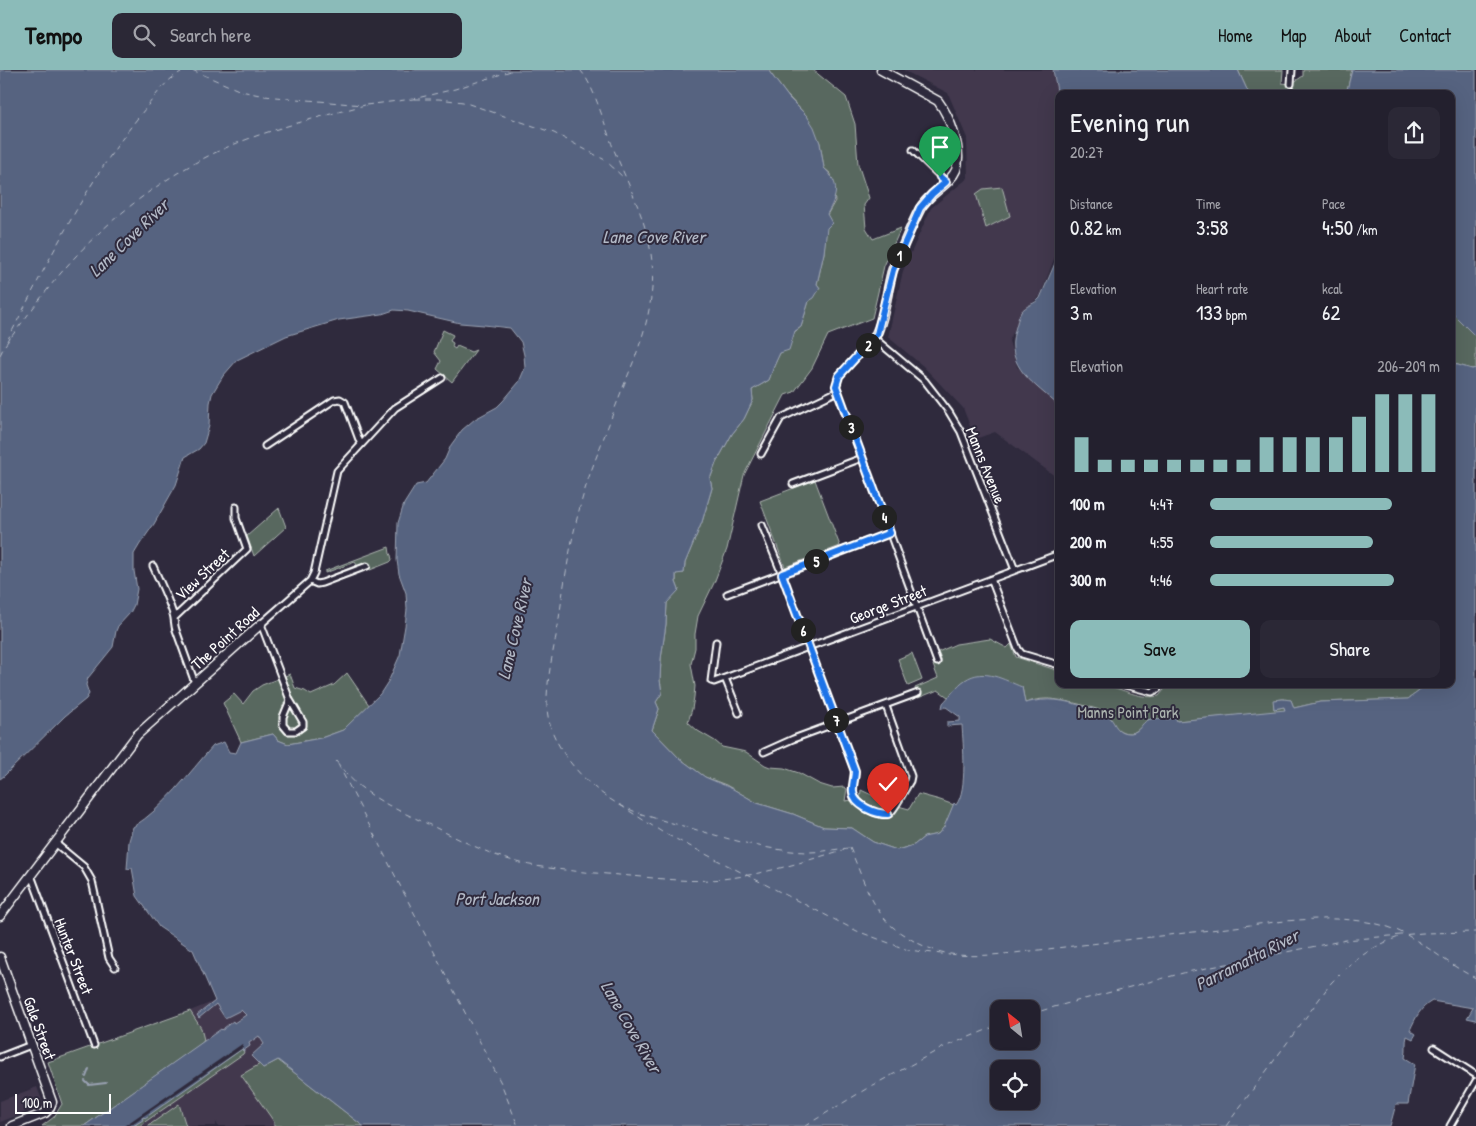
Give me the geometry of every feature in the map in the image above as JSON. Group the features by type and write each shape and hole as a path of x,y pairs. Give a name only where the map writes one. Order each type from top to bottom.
{"street":[{"path":"881,70 932,97 943,107 955,138 956,169 920,208 893,270 879,327 874,338 839,376 836,386 937,662"},
{"path":"1291,84 1292,70"},
{"path":"913,150 946,182"},
{"name":"Manns Avenue","path":"874,338 925,381 962,432 1015,570"},
{"path":"367,566 322,583 317,584 310,581 315,569 337,471 395,408 442,378"},
{"path":"761,454 781,418 838,392"},
{"path":"264,446 334,400 340,399 345,402 361,445"},
{"path":"793,484 862,458"},
{"name":"View Street","path":"174,618 247,549 236,518 236,507"},
{"path":"762,525 855,771 853,793 865,808 879,814 892,812 911,778 910,770 886,706"},
{"path":"727,594 890,533"},
{"name":"George Street","path":"725,678 1055,555"},
{"path":"153,566 174,618 176,630 195,682"},
{"path":"991,579 1018,650 1022,654 1055,664"},
{"name":"The Point Road","path":"0,916 137,735 310,581"},
{"path":"262,624 290,700 303,722 303,726 296,731 288,731 282,725 290,700"},
{"path":"716,642 711,681 714,682 725,678 739,713"},
{"path":"1136,688 1152,692 1158,690 1158,688"},
{"path":"764,752 918,693"},
{"path":"55,842 84,867 92,882 109,958 115,967"},
{"name":"Hunter Street","path":"31,875 94,1045"},
{"name":"Gale Street","path":"0,957 52,1102 45,1113 12,1126"},
{"path":"0,1057 31,1045"},
{"path":"1434,1048 1476,1075"},
{"path":"1450,1126 1476,1081"}],"shaded area":[{"path":"903,70 1052,70 1057,90 1055,90 1055,257 1040,296 1023,311 1009,341 1017,367 1055,400 1055,476 995,432 975,439 963,408 923,366 888,337 903,271 931,208 968,178 967,138 948,93"},
{"path":"215,1001 241,1010 246,1015 234,1023 233,1021 202,1043 204,1040 190,1011"},
{"path":"259,1036 264,1044 251,1056 260,1064 241,1075 274,1122 274,1126 218,1126 216,1122 216,1126 186,1126 179,1104 148,1126 139,1126 243,1054 243,1051 250,1046 248,1043"},
{"path":"37,1087 43,1103 42,1106 0,1122 0,1101"}],"green space":[{"path":"768,70 813,70 846,97 855,124 858,164 869,198 864,205 866,228 873,239 901,228 884,266 872,318 828,335 812,368 794,392 785,395 744,475 727,549 714,583 698,616 695,648 691,664 695,686 694,697 688,722 722,747 746,752 765,765 799,773 819,784 832,788 844,787 847,789 845,801 860,799 861,790 891,804 909,809 918,794 954,805 944,827 938,834 924,837 914,845 897,850 873,842 852,828 824,827 793,814 757,803 726,785 705,777 679,758 652,730 659,709 656,702 662,693 660,680 661,659 667,602 679,590 676,582 676,573 684,573 685,563 702,522 712,488 710,479 716,463 732,434 744,419 753,400 752,390 769,380 781,350 795,331 801,327 809,301 820,288 817,284 824,253 827,215 835,201 831,174 824,168 820,143 807,116 786,94"},
{"path":"1238,70 1283,70 1282,83 1291,84 1303,76 1303,70 1352,70 1347,90 1247,90"},
{"path":"1002,187 1010,216 986,228 976,194 983,189"},
{"path":"1455,316 1476,337 1476,368 1472,369 1455,364"},
{"path":"443,330 453,335 450,341 455,349 457,346 471,352 476,350 452,382 437,369 441,361 434,352"},
{"path":"815,480 840,546 785,567 760,501"},
{"path":"279,508 286,527 254,556 247,536"},
{"path":"389,547 392,560 390,562 370,570 368,566 326,580 325,578 357,565 355,562 325,573 325,571"},
{"name":"Manns Point Park","path":"990,639 1007,648 1011,644 1016,657 1055,670 1055,688 1116,688 1151,697 1159,696 1164,690 1163,688 1422,688 1408,699 1320,702 1294,708 1291,700 1274,700 1274,709 1284,707 1285,711 1177,721 1171,719 1147,720 1133,733 1125,733 1118,730 1106,713 1094,708 1050,699 1025,703 1022,687 965,680 948,697 938,690 918,698 915,688 938,678 933,665 942,662 938,652 956,644"},
{"path":"912,653 922,680 908,686 898,659"},
{"path":"347,673 369,705 343,730 321,738 288,744 278,740 273,734 241,742 223,703 234,694 243,704 253,691 262,685 290,674 295,688 311,695 334,685"},
{"path":"190,1011 201,1028 204,1040 202,1043 84,1126 42,1126 54,1117 62,1104 48,1062"},
{"path":"242,1049 243,1054 139,1126 134,1126 142,1118"},
{"path":"278,1060 363,1126 274,1126 274,1122 241,1075 260,1064 263,1068"},
{"path":"179,1104 186,1126 148,1126"}],"water":[{"name":"Port Jackson","path":"0,70 768,70 814,127 820,143 824,168 833,179 836,190 827,214 832,223 827,228 817,284 820,288 814,298 809,301 801,327 795,331 789,350 780,353 769,380 752,390 753,400 744,419 732,434 716,463 710,479 712,488 702,522 685,563 684,573 676,574 679,590 667,603 661,659 660,680 662,693 656,702 659,709 652,730 679,758 705,777 733,789 757,803 793,814 824,827 852,828 873,842 897,850 914,845 924,837 938,834 944,827 954,803 956,805 960,798 964,766 962,725 947,726 947,722 960,721 960,717 946,707 942,708 943,703 956,688 972,676 994,676 1022,687 1025,703 1056,700 1100,711 1109,716 1118,729 1125,733 1136,731 1146,721 1151,719 1175,717 1177,721 1285,710 1284,707 1274,709 1273,700 1291,700 1294,708 1320,702 1408,699 1422,688 1455,688 1455,364 1472,369 1476,368 1476,1020 1467,1018 1473,1008 1432,1001 1421,1010 1410,1030 1416,1034 1413,1039 1407,1036 1406,1038 1405,1058 1415,1064 1408,1104 1396,1104 1390,1126 363,1126 278,1060 263,1068 251,1056 264,1044 259,1036 249,1043 250,1046 243,1051 242,1049 133,1126 84,1126 221,1029 246,1015 241,1010 225,1018 216,1004 199,1018 197,1015 215,1001 193,950 159,927 137,896 132,868 127,869 129,841 133,827 166,800 213,746 224,742 229,752 236,753 241,742 273,734 278,740 288,744 321,738 343,730 380,694 389,680 400,655 405,626 406,593 399,574 397,560 398,523 404,504 416,485 426,483 445,459 451,445 462,430 475,419 497,407 519,382 525,368 524,355 521,342 510,328 460,323 408,311 394,310 382,314 339,320 286,336 237,360 223,376 212,394 209,426 204,443 199,449 185,457 176,485 134,554 137,589 134,605 130,613 118,626 113,647 88,678 86,685 89,694 86,699 65,716 0,779"},
{"path":"1053,70 1238,70 1247,90 1057,90"},
{"path":"1352,70 1476,70 1476,337 1455,316 1455,90 1347,90"},
{"path":"1055,263 1055,402 1024,374 1014,354 1013,343 1020,314 1025,308 1040,298"}],"pier":[{"path":"242,1044 244,1047 129,1126 124,1126"}],"waterway":[{"path":"86,1077 89,1069"},
{"path":"85,1081 89,1085 106,1083"}],"ferry route":[{"path":"7,341 70,221 105,164 158,92 173,77 185,70"},
{"path":"192,70 241,91 264,96 362,105"},
{"path":"366,105 413,99 455,89 514,70"},
{"path":"580,70 595,96 614,150 642,217 651,252 653,270 648,315 641,342 590,474 574,530 549,677 547,698 549,722 562,750 582,776 606,796 631,810 723,837 774,849 818,852 849,848"},
{"path":"414,99 439,99 463,102 554,133 605,160 625,179"},
{"path":"5,345 57,278 92,239 128,208 167,179 209,156 246,140 297,123 365,105"},
{"path":"0,355 4,347"},
{"path":"336,761 358,785 386,804 478,848 530,865 671,880 710,880 745,876 796,864 846,849"},
{"path":"338,764 501,1083 518,1126"},
{"path":"620,805 662,832 857,931 908,950 950,955"},
{"path":"850,848 870,896 881,915 900,933 931,949 944,953 970,956 998,954 1277,922 1346,919 1388,927 1400,932 1476,978"},
{"path":"1040,1011 1187,972 1346,940 1423,933 1476,932"},
{"path":"1226,1126 1331,983 1372,949 1402,936"},
{"path":"805,1126 866,1089 944,1047 990,1029"}],"route":[{"path":"888,814 879,814 865,808 853,793 855,771 782,574 890,533 836,386 839,376 877,334 893,270 920,208 946,182 940,177"}],"water label":[{"name":"Lane Cove River","path":"654,237"},
{"name":"Lane Cove River","path":"129,238"},
{"name":"Lane Cove River","path":"515,629"},
{"name":"Parramatta River","path":"1247,960"},
{"name":"Lane Cove River","path":"631,1027"}]}
